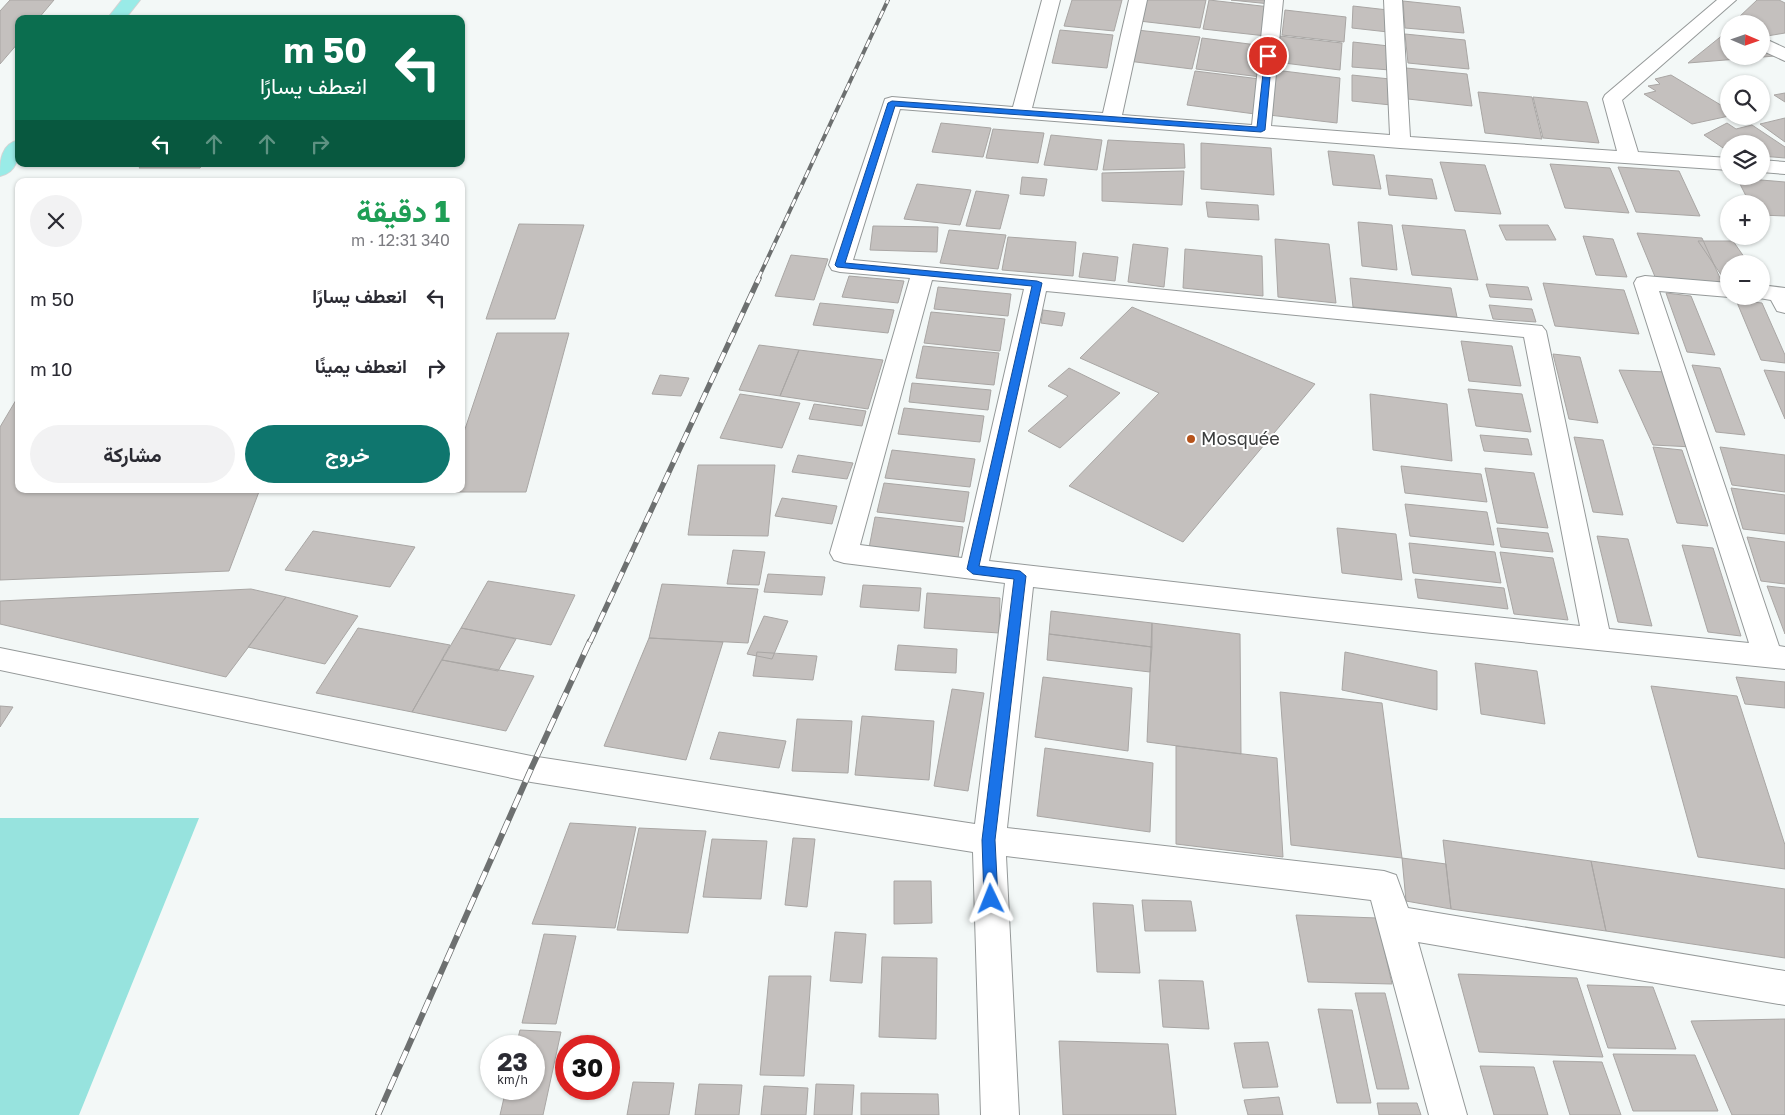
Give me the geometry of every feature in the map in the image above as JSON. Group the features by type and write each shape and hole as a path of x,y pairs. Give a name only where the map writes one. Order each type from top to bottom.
{"main road":[{"path":"119,15 131,0"},
{"path":"0,170 15,151"}],"street":[{"path":"1021,112 1051,0"},
{"path":"1111,119 1138,0"},
{"path":"1261,130 1274,0"},
{"path":"1392,0 1400,142"},
{"path":"1721,15 1727,0"},
{"path":"1629,156 1612,99 1720,19"},
{"path":"1770,47 1785,56"},
{"path":"1598,640 1534,331 840,265 892,103 1400,142 1720,163"},
{"path":"1770,167 1785,168"},
{"path":"922,273 844,553 1020,576 1598,640 1776,657 1645,283 1720,289"},
{"path":"973,569 1037,283"},
{"path":"1770,293 1780,294 1785,306"},
{"path":"1000,1115 989,840 1020,576"},
{"path":"0,658 531,768 989,840 1384,886 1448,1115"},
{"path":"1395,922 1785,988"}],"shaded area":[{"path":"0,818 199,818 79,1115 0,1115"}],"building":[{"path":"10,0 54,0 41,15 15,15 15,47 0,64 0,11"},
{"path":"1072,0 1122,0 1114,31 1064,26"},
{"path":"1144,0 1206,0 1200,28 1139,21"},
{"path":"1209,0 1270,7 1266,36 1203,29"},
{"path":"1231,0 1271,0 1270,4"},
{"path":"1757,0 1779,0 1785,3 1785,33 1770,36 1770,15 1741,15"},
{"path":"1403,1 1460,7 1464,33 1405,28"},
{"path":"1353,6 1388,10 1388,32 1352,28"},
{"path":"1285,10 1346,17 1344,42 1282,35"},
{"path":"1060,30 1113,35 1107,68 1052,63"},
{"path":"1137,30 1200,37 1192,69 1128,61"},
{"path":"1405,34 1465,40 1469,69 1408,63"},
{"path":"1280,36 1342,43 1340,70 1276,62"},
{"path":"1720,37 1720,60 1688,63"},
{"path":"1202,38 1265,46 1261,77 1196,69"},
{"path":"1353,42 1389,46 1390,70 1352,67"},
{"path":"1406,68 1467,74 1472,106 1408,99"},
{"path":"1275,70 1340,78 1337,123 1269,115"},
{"path":"1195,71 1260,79 1255,114 1187,105"},
{"path":"1352,75 1390,79 1391,105 1352,101"},
{"path":"1671,75 1720,105 1720,118 1692,124 1644,94 1656,91 1648,86 1660,84 1655,79"},
{"path":"1478,92 1532,97 1542,139 1485,133"},
{"path":"1785,93 1785,102 1774,95"},
{"path":"1533,97 1587,102 1599,143 1543,138"},
{"path":"1785,118 1785,142 1761,125 1770,125 1770,122"},
{"path":"941,123 991,128 983,157 932,152"},
{"path":"1723,125 1730,125 1736,129 1752,125 1767,135 1720,135 1720,146 1704,135"},
{"path":"993,129 1044,133 1038,163 986,158"},
{"path":"1051,135 1102,140 1097,170 1044,165"},
{"path":"1770,137 1785,147 1785,158 1770,157"},
{"path":"1108,140 1184,144 1185,168 1103,170"},
{"path":"1201,143 1271,148 1274,195 1201,189"},
{"path":"1328,151 1374,155 1381,189 1333,185"},
{"path":"1440,162 1485,165 1501,214 1455,211"},
{"path":"1550,164 1610,168 1629,213 1565,208"},
{"path":"140,167 201,167 200,168"},
{"path":"1618,167 1679,171 1700,216 1636,212"},
{"path":"1184,171 1182,205 1102,201 1102,173"},
{"path":"1386,175 1432,179 1437,199 1389,195"},
{"path":"1022,177 1047,179 1044,196 1020,194"},
{"path":"1770,181 1785,182 1785,216 1770,215 1770,195 1746,195 1740,185 1770,185"},
{"path":"917,184 971,190 960,225 904,219"},
{"path":"976,191 1009,195 1000,229 966,226"},
{"path":"1206,202 1258,205 1259,220 1208,217"},
{"path":"1358,222 1392,225 1397,270 1362,266"},
{"path":"519,224 584,225 555,319 486,319"},
{"path":"1402,225 1465,230 1478,280 1412,275"},
{"path":"1499,225 1548,225 1556,240 1506,240"},
{"path":"873,226 938,227 937,252 870,250"},
{"path":"949,230 1006,235 998,269 940,263"},
{"path":"1637,233 1702,238 1720,278 1720,289 1658,284"},
{"path":"1583,236 1613,239 1627,277 1596,275"},
{"path":"1008,237 1076,242 1073,276 1002,270"},
{"path":"1275,239 1329,244 1336,303 1278,297"},
{"path":"1698,241 1720,241 1720,245 1736,245 1743,255 1720,255 1720,273"},
{"path":"1133,244 1168,248 1164,287 1128,282"},
{"path":"1185,249 1262,256 1263,296 1183,288"},
{"path":"1083,253 1118,257 1115,281 1079,277"},
{"path":"791,255 828,259 814,300 775,296"},
{"path":"849,276 904,281 898,303 842,297"},
{"path":"1350,278 1451,288 1457,317 1353,307"},
{"path":"1543,283 1624,290 1639,334 1555,326"},
{"path":"1486,284 1528,287 1532,300 1490,297"},
{"path":"938,287 1011,294 1008,316 934,309"},
{"path":"1666,293 1691,296 1715,355 1687,352"},
{"path":"820,303 894,310 888,333 813,325"},
{"path":"1489,305 1532,309 1536,322 1493,319"},
{"path":"1738,305 1763,305 1785,355 1785,363 1761,360"},
{"name":"Mosquée","path":"1132,307 1315,384 1183,542 1069,486 1159,393 1080,358"},
{"path":"1043,310 1065,313 1062,326 1041,323"},
{"path":"931,312 1005,319 1000,351 924,343"},
{"path":"497,333 569,333 526,492 465,492 465,429"},
{"path":"1461,341 1512,346 1521,386 1469,381"},
{"path":"759,345 799,350 780,396 739,390"},
{"path":"923,346 999,353 994,385 916,378"},
{"path":"799,350 883,360 868,409 780,396"},
{"path":"1553,354 1580,357 1598,423 1569,419"},
{"path":"1692,365 1720,368 1745,435 1716,432"},
{"path":"1069,368 1120,393 1060,448 1028,431 1068,396 1048,386"},
{"path":"1619,370 1667,372 1693,447 1653,445"},
{"path":"1764,370 1785,372 1785,419"},
{"path":"660,375 689,378 681,396 652,394"},
{"path":"912,383 991,390 988,410 909,402"},
{"path":"1468,389 1522,394 1531,432 1476,426"},
{"path":"740,394 800,403 782,448 720,438"},
{"path":"1370,394 1447,404 1452,461 1373,450"},
{"path":"15,402 15,493 258,493 229,571 0,580 0,427"},
{"path":"814,404 866,411 862,426 809,419"},
{"path":"904,408 984,416 980,442 898,434"},
{"path":"1480,435 1528,439 1532,455 1484,451"},
{"path":"1574,437 1603,440 1623,515 1593,512"},
{"path":"1653,447 1682,450 1708,526 1677,523"},
{"path":"1720,447 1785,455 1785,492 1732,485"},
{"path":"892,450 975,459 970,487 885,478"},
{"path":"798,455 853,463 847,479 792,472"},
{"path":"698,465 775,465 768,536 688,535"},
{"path":"1401,466 1481,474 1487,502 1405,493"},
{"path":"1485,468 1534,473 1548,528 1497,523"},
{"path":"884,483 969,492 964,522 877,512"},
{"path":"1731,488 1785,495 1785,534 1743,529"},
{"path":"782,498 837,506 832,524 775,516"},
{"path":"1405,504 1487,512 1494,545 1410,536"},
{"path":"875,517 963,527 958,558 869,548"},
{"path":"1337,528 1396,534 1402,580 1342,573"},
{"path":"1497,528 1548,533 1553,552 1501,547"},
{"path":"313,531 415,547 390,587 285,570"},
{"path":"1597,536 1628,539 1652,626 1618,622"},
{"path":"1747,537 1785,542 1785,584 1761,581"},
{"path":"1409,543 1495,552 1501,583 1413,573"},
{"path":"1682,545 1713,548 1741,636 1708,632"},
{"path":"733,550 765,552 759,585 727,584"},
{"path":"1500,552 1553,558 1568,620 1514,614"},
{"path":"768,574 825,577 822,595 764,592"},
{"path":"1415,579 1504,588 1508,609 1418,598"},
{"path":"488,581 575,595 551,645 461,628"},
{"path":"662,584 758,589 748,643 649,638"},
{"path":"863,585 921,588 919,611 860,607"},
{"path":"1767,586 1785,588 1785,634"},
{"path":"251,589 286,597 226,677 0,624 0,601"},
{"path":"927,593 1000,598 999,633 924,628"},
{"path":"286,597 358,616 325,664 248,647"},
{"path":"1051,611 1152,623 1152,647 1049,634"},
{"path":"764,616 788,621 772,659 747,654"},
{"path":"1152,623 1240,634 1241,754 1147,742"},
{"path":"358,628 450,645 412,712 316,693"},
{"path":"461,628 516,639 498,671 442,660"},
{"path":"1049,634 1152,647 1150,672 1047,660"},
{"path":"649,638 723,642 686,760 604,746"},
{"path":"898,645 957,649 956,673 895,670"},
{"path":"757,652 817,656 813,680 753,676"},
{"path":"1345,652 1437,671 1437,710 1342,690"},
{"path":"442,660 534,676 506,731 412,712"},
{"path":"1475,663 1537,671 1545,724 1481,714"},
{"path":"1043,677 1132,688 1128,751 1035,737"},
{"path":"1736,677 1785,682 1785,708 1745,704"},
{"path":"1651,686 1737,696 1785,845 1785,869 1698,857"},
{"path":"952,689 984,693 968,791 934,786"},
{"path":"1280,692 1382,703 1402,858 1291,845"},
{"path":"0,706 13,707 0,727"},
{"path":"862,716 934,721 929,780 855,775"},
{"path":"797,719 852,721 848,773 792,771"},
{"path":"719,732 786,741 779,768 710,759"},
{"path":"1176,746 1277,758 1283,857 1176,844"},
{"path":"1045,748 1153,763 1150,832 1037,816"},
{"path":"570,823 636,827 615,928 532,924"},
{"path":"639,828 706,831 688,933 617,930"},
{"path":"793,838 815,839 807,907 785,905"},
{"path":"712,839 767,841 761,899 703,897"},
{"path":"1443,840 1591,861 1606,931 1451,909"},
{"path":"1402,858 1446,864 1451,909 1406,901"},
{"path":"1591,861 1785,889 1785,958 1606,931"},
{"path":"894,881 931,881 932,923 894,924"},
{"path":"1142,900 1191,901 1196,931 1145,931"},
{"path":"1093,903 1133,905 1140,973 1097,972"},
{"path":"1296,915 1377,918 1392,984 1308,982"},
{"path":"835,932 866,934 862,983 830,981"},
{"path":"544,934 576,936 556,1024 522,1023"},
{"path":"882,957 937,958 936,1039 879,1037"},
{"path":"1458,974 1577,978 1603,1057 1479,1052"},
{"path":"769,976 811,976 804,1076 760,1075"},
{"path":"1159,980 1203,981 1209,1029 1163,1027"},
{"path":"1587,985 1653,987 1676,1049 1608,1048"},
{"path":"1355,993 1385,993 1409,1089 1377,1089"},
{"path":"1318,1009 1352,1010 1371,1103 1337,1103"},
{"path":"1785,1019 1785,1115 1732,1115 1691,1021"},
{"path":"520,1030 561,1032 560,1035 555,1035 555,1060 543,1115 500,1115 503,1100 545,1100 545,1035 519,1035"},
{"path":"1059,1041 1168,1044 1176,1115 1063,1115"},
{"path":"1268,1042 1278,1087 1243,1088 1234,1043"},
{"path":"1613,1054 1695,1055 1718,1111 1633,1111"},
{"path":"1553,1061 1602,1062 1621,1115 1570,1115"},
{"path":"1480,1066 1534,1067 1548,1115 1494,1115"},
{"path":"633,1082 674,1083 669,1115 627,1115"},
{"path":"699,1084 742,1085 739,1115 695,1115"},
{"path":"816,1084 854,1085 852,1115 814,1115"},
{"path":"764,1086 808,1088 806,1115 761,1115"},
{"path":"861,1093 938,1094 939,1115 861,1115"},
{"path":"1279,1097 1283,1115 1248,1115 1244,1100"},
{"path":"1377,1103 1417,1103 1421,1115 1379,1115"}],"railway":[{"path":"758,279 888,0"},
{"path":"590,642 759,278"},
{"path":"378,1115 531,769 590,641"}],"place":[{"name":"Mosquée","path":"1191,439"}],"route":[{"path":"991,899 989,840 1020,576 973,569 1037,283 840,265 892,103 1261,130 1268,56"}]}
